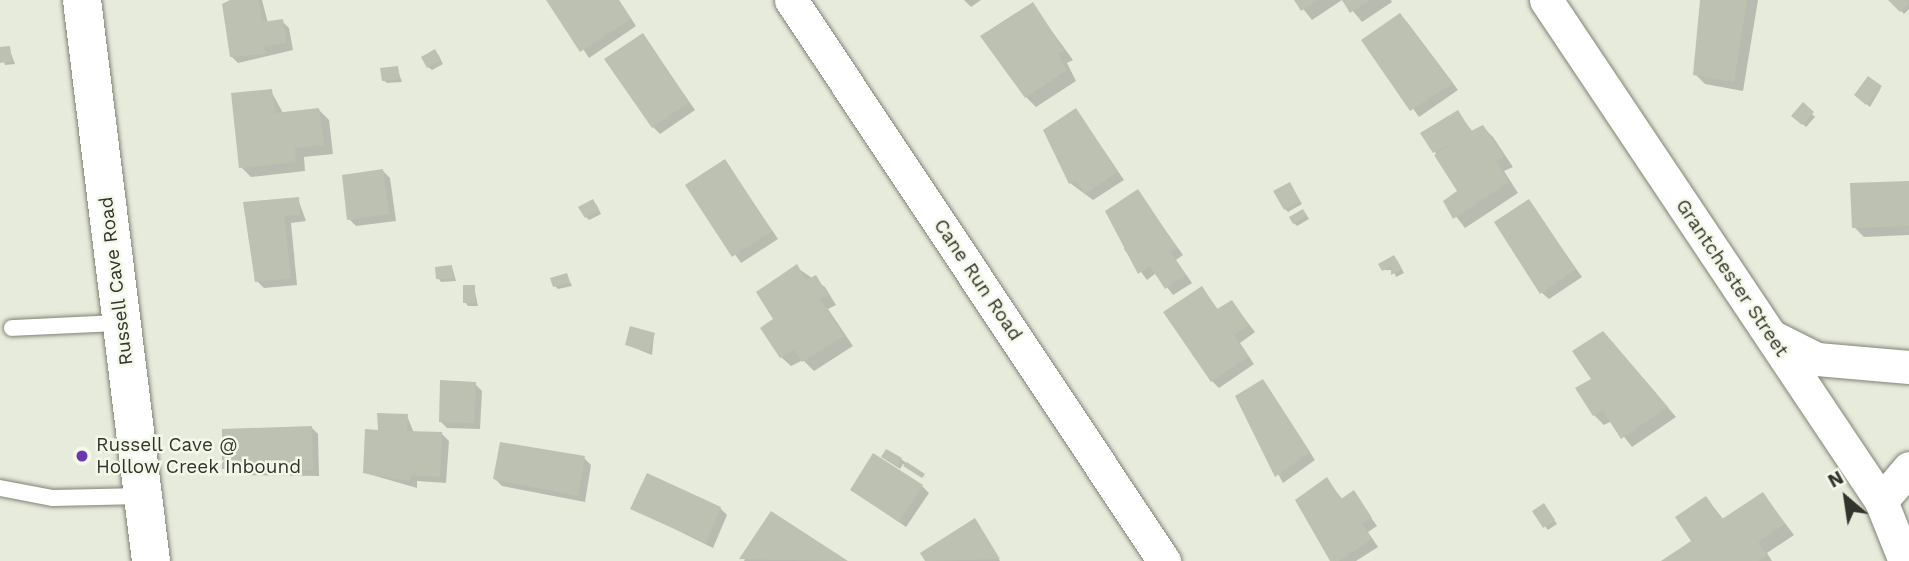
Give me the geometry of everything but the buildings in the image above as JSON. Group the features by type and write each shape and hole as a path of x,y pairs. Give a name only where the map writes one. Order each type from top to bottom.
{"main road":[{"name":"Russell Cave Road","path":"82,0 151,561"}],"street":[{"name":"Cane Run Road","path":"791,0 1164,561"},
{"name":"Grantchester Street","path":"1552,4 1881,500 1905,561"},
{"path":"1770,336 1816,359 1909,367"},
{"path":"1881,500 1909,468"}],"lane":[{"path":"12,328 120,323"},
{"path":"0,488 53,498 143,496"}],"place":[{"name":"Russell Cave @ Hollow Creek Inbound","path":"82,456"}]}
